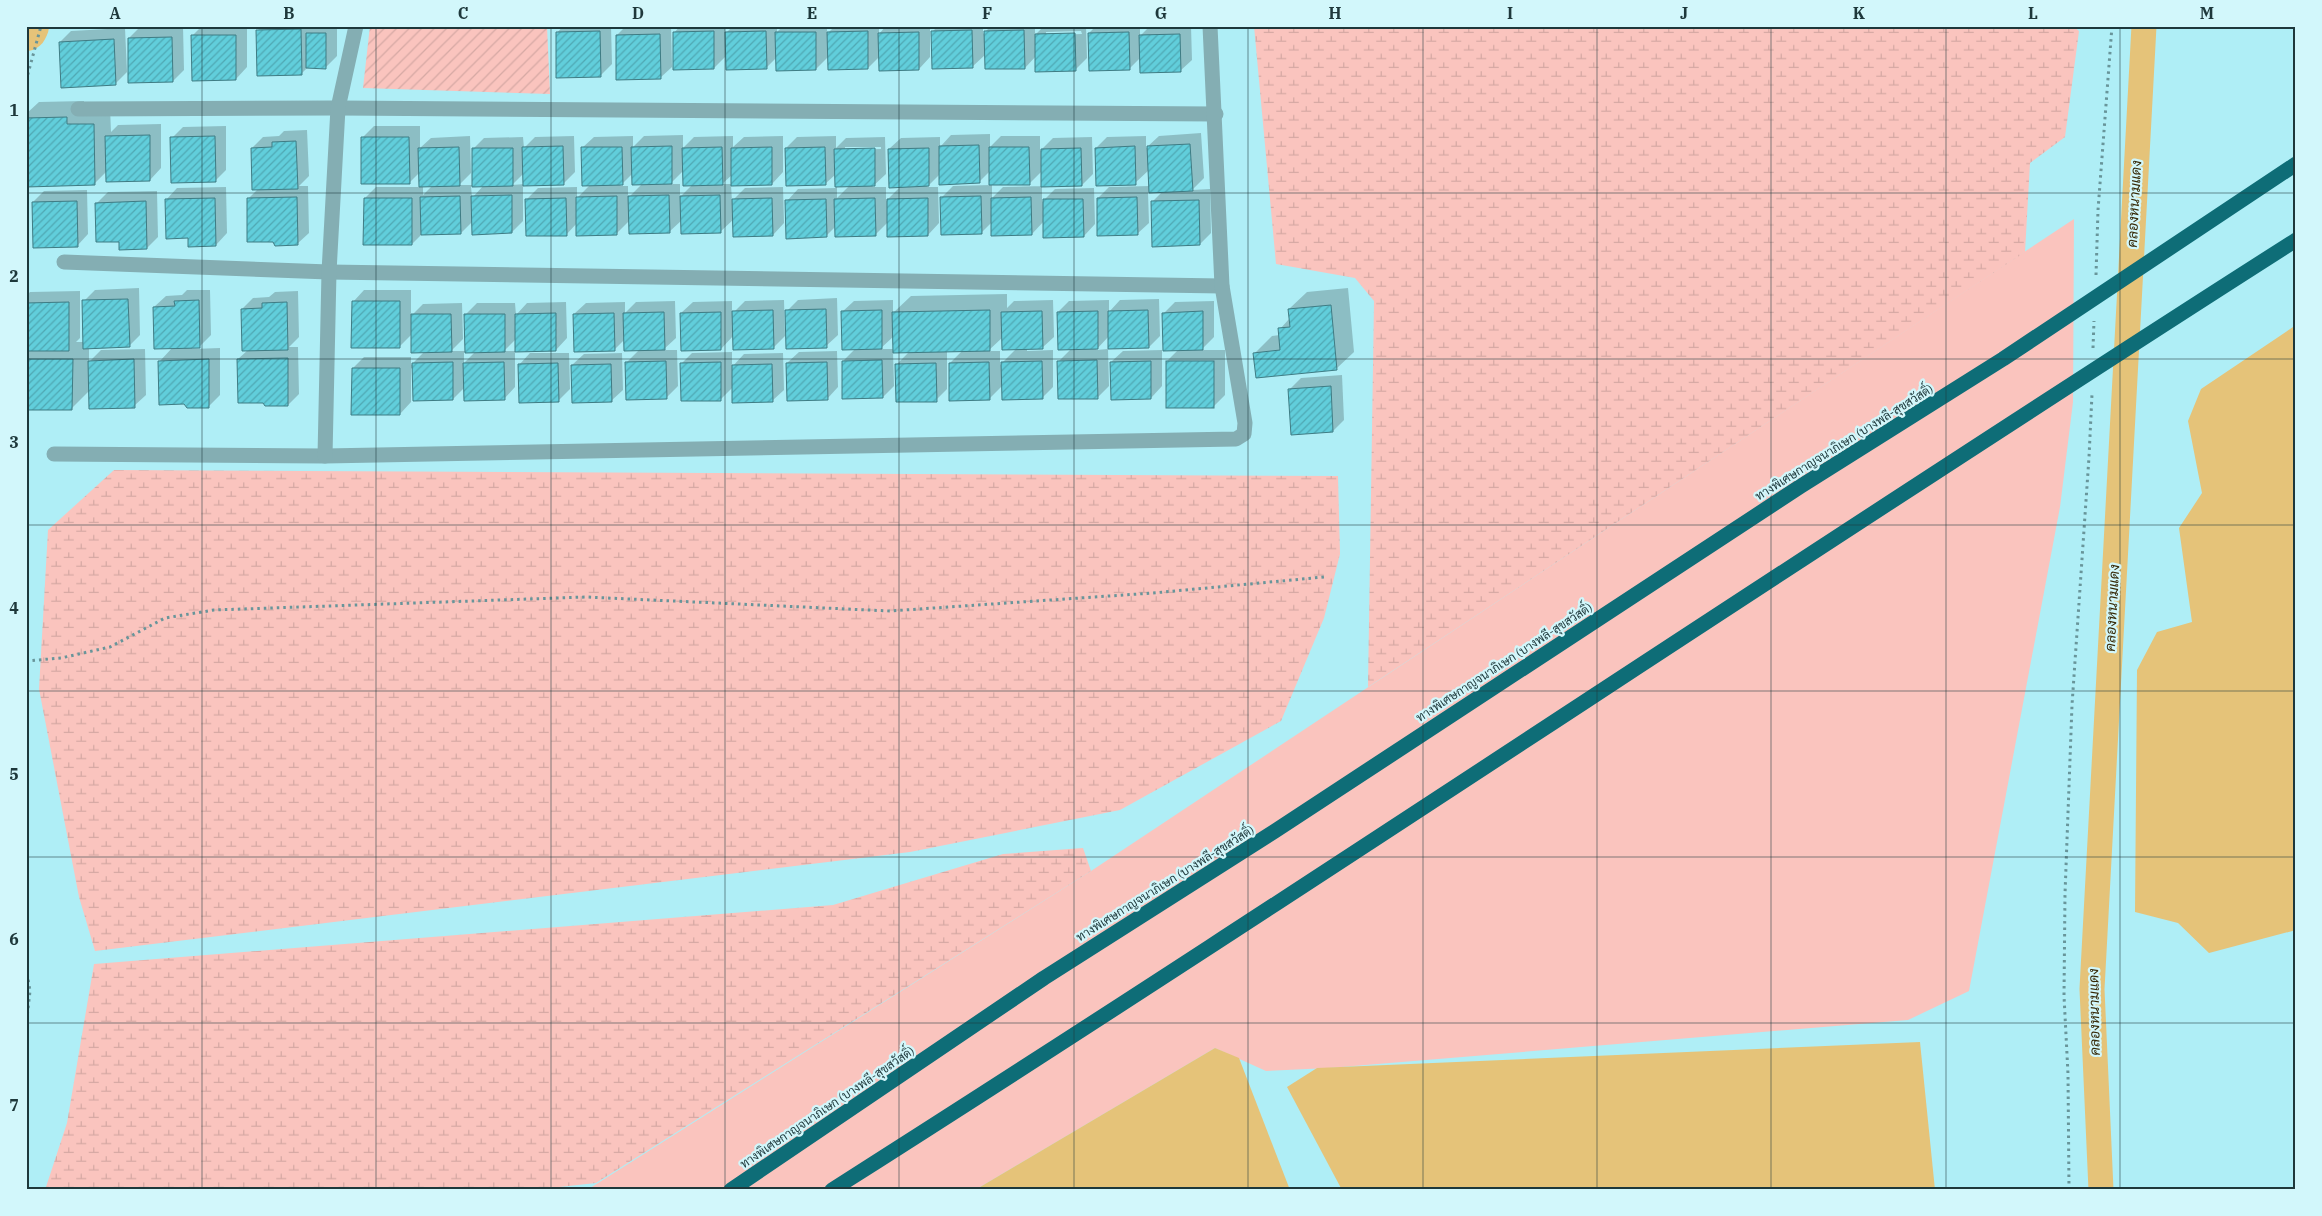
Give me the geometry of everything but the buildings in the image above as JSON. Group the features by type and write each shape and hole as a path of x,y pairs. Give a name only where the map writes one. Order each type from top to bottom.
{"highway":[{"name":"ทางพิเศษกาญจนาภิเษก (บางพลี-สุขสวัสดิ์)","path":"731,1190 1044,978 1275,831 1801,486 2004,358 2296,164"},
{"path":"832,1190 1075,1035 2038,404 2296,240"}],"street":[{"path":"325,456 330,272 338,108 356,26"},
{"path":"54,454 325,456 1236,440 1244,434 1246,423 1222,286 1216,114 1210,26"},
{"path":"78,109 338,108 1216,114"},
{"path":"64,262 330,272 1222,286"}],"path":[{"path":"26,81 41,26"},
{"path":"2096,279 2098,210 2112,26"},
{"path":"2093,358 2094,319"},
{"path":"2069,1190 2068,1074 2064,996 2065,894 2072,705 2089,467 2092,388"},
{"path":"26,661 62,658 110,647 165,618 214,610 586,597 890,611 1153,593 1324,577"},
{"path":"26,967 30,991 26,1028"}],"green space":[{"path":"370,26 547,26 550,94 363,88"},
{"path":"1254,26 2073,26 2079,31 2065,137 2030,163 2025,252 1368,687 1374,301 1355,278 1276,264"},
{"path":"2074,219 2073,402 2060,507 1969,991 1908,1020 1329,1068 1266,1071 1215,1048 975,1190 587,1190 1091,871"},
{"path":"114,470 1338,476 1340,554 1324,618 1281,721 1120,810 910,852 95,951 79,897 39,689 48,530"},
{"path":"1083,848 1091,871 596,1183 532,1190 45,1190 67,1123 94,964 833,905 1003,854"}],"shaded area":[{"path":"2296,325 2296,930 2209,953 2178,923 2135,912 2137,670 2157,632 2192,622 2179,528 2202,493 2188,421 2201,389"},
{"path":"1920,1042 1935,1190 1342,1190 1287,1087 1317,1068"},
{"path":"1215,1048 1239,1058 1290,1190 975,1190"}],"waterway":[{"path":"26,30 28,26"},
{"name":"คลองหนามแดง","path":"2101,1190 2092,989 2144,26"}]}
